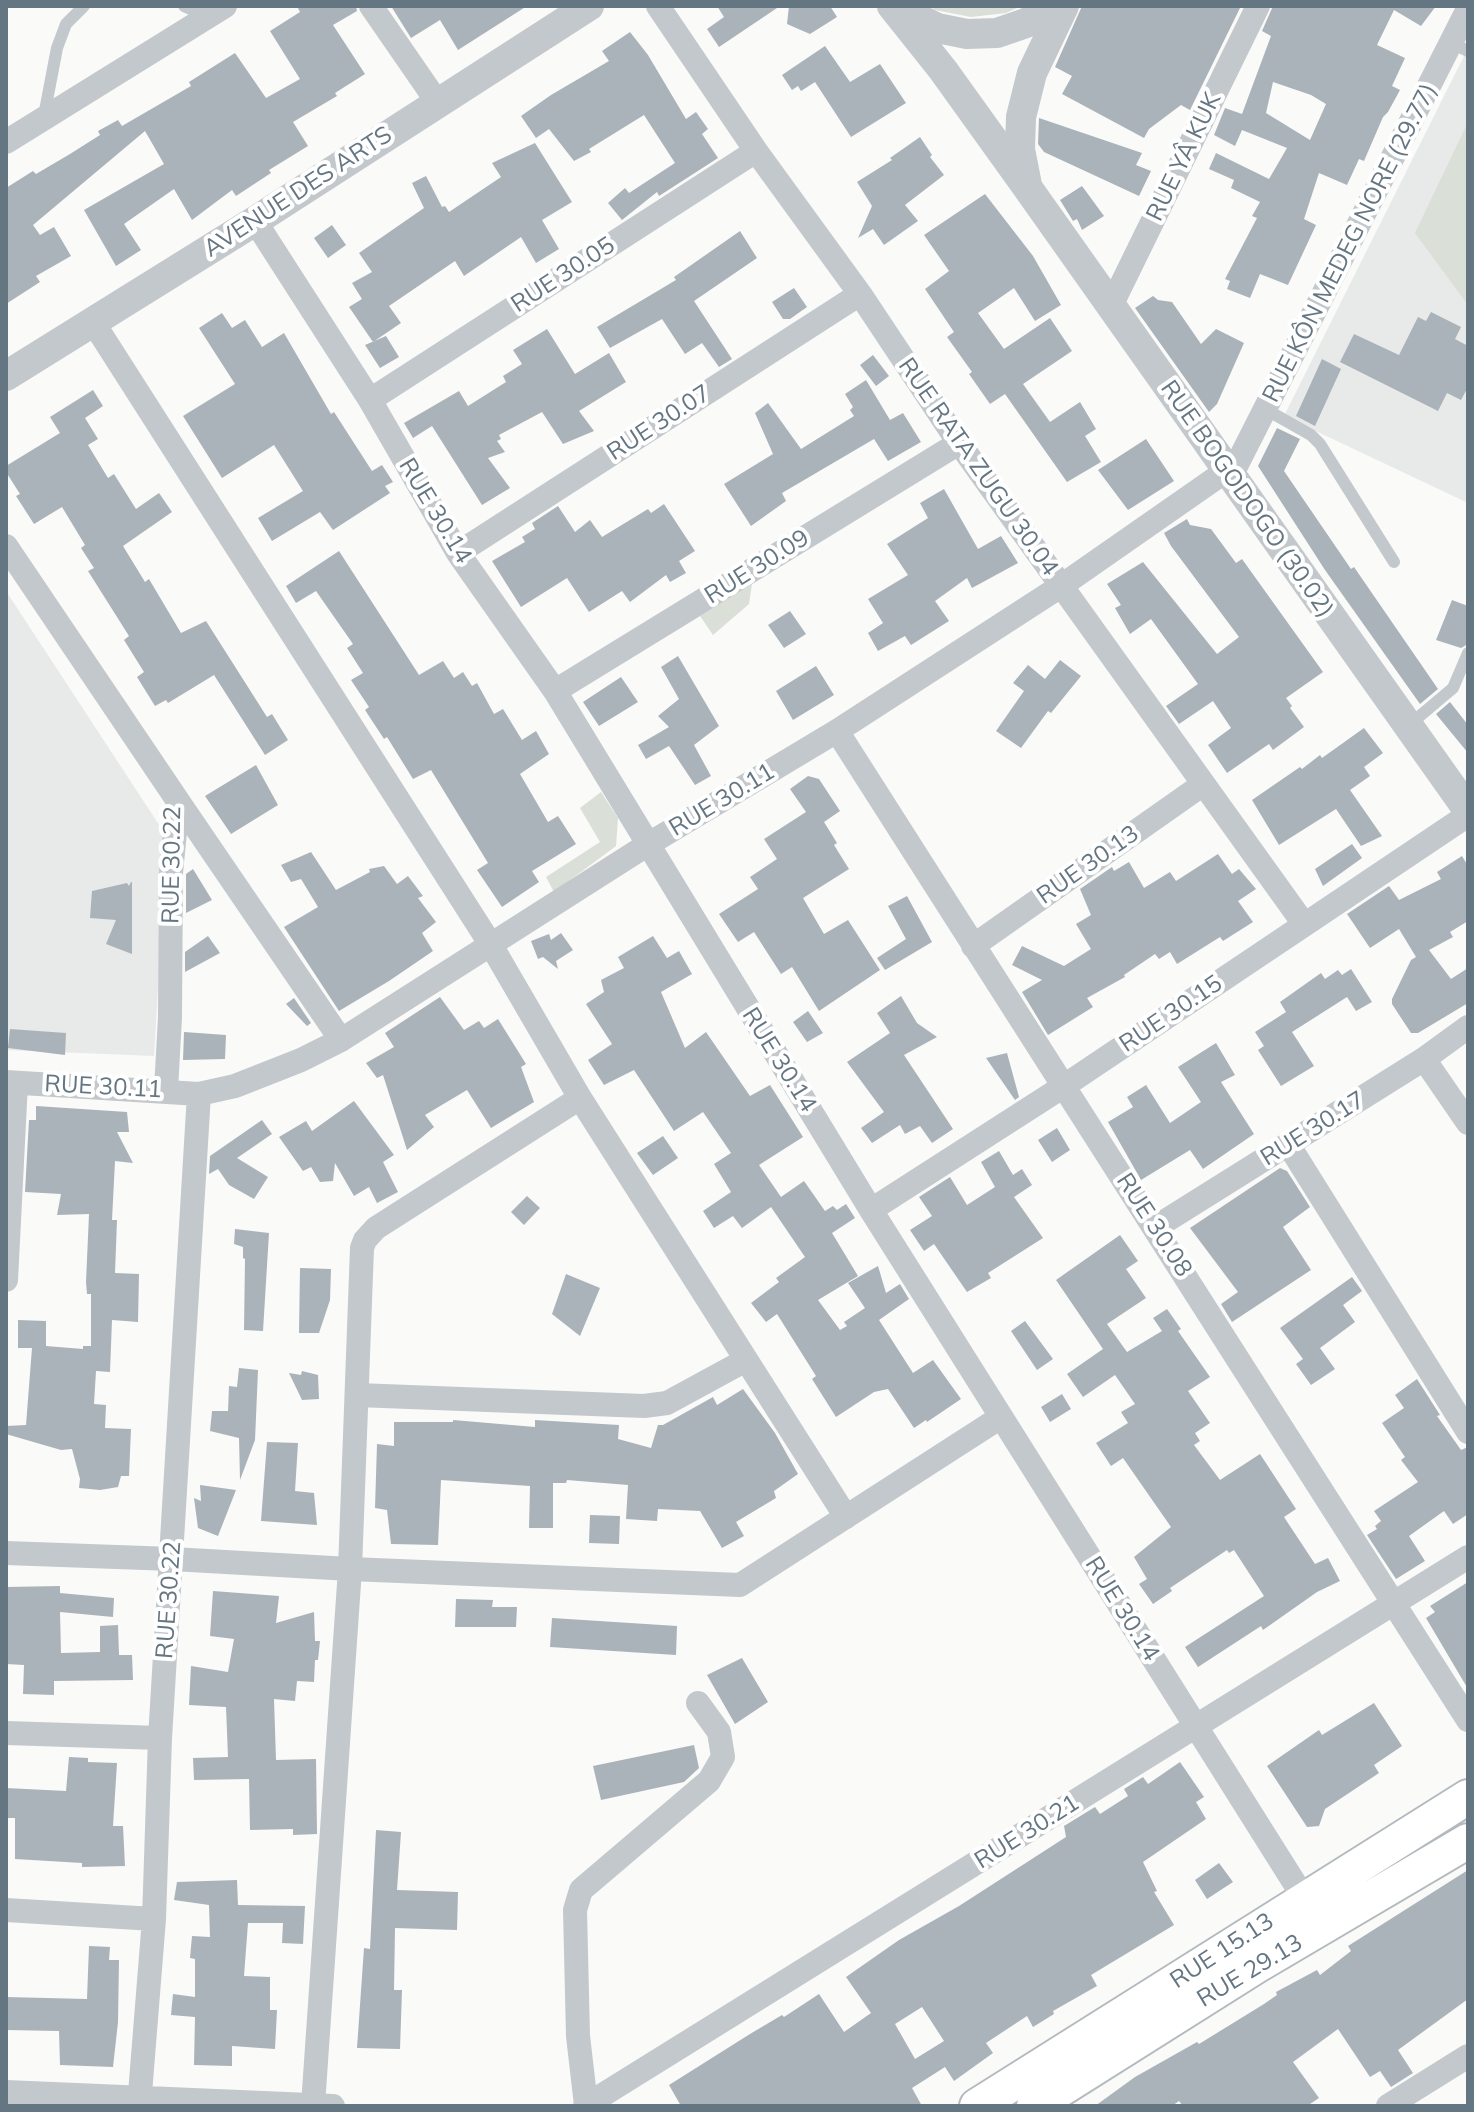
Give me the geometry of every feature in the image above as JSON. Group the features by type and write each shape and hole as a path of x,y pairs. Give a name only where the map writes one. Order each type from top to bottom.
{"main road":[{"name":"RUE 15.13","path":"987,2103 1304,1898 1468,1797"},
{"name":"RUE 29.13","path":"1034,2106 1256,1966 1468,1841"}],"street":[{"path":"371,6 438,103"},
{"name":"AVENUE DES ARTS","path":"6,376 255,221 589,6"},
{"name":"RUE RATA ZUGU 30.04","path":"658,6 756,151 860,294 959,443 1304,924"},
{"path":"894,6 937,28 967,34 997,33 1026,23 1054,6"},
{"name":"RUE BOGODOGO (30.02)","path":"894,6 1027,187 1468,812"},
{"path":"1027,187 1020,149 1021,117 1032,73 1064,6"},
{"name":"RUE YÂ KUK","path":"1110,308 1258,6"},
{"name":"RUE KÔN MEDEG NORE (29.77)","path":"1228,473 1460,47 1468,9"},
{"path":"6,142 216,11"},
{"name":"RUE 30.05","path":"370,400 756,151"},
{"name":"RUE 30.14","path":"255,221 370,400 458,553 555,691 871,1210 1304,1898"},
{"name":"RUE 30.07","path":"458,553 860,294"},
{"path":"93,322 491,945 580,1098 846,1517"},
{"name":"RUE 30.09","path":"555,691 959,443"},
{"name":"RUE 30.11","path":"11,1082 199,1094 235,1086 301,1060 341,1040 647,845 837,731 1228,473"},
{"name":"RUE 30.22","path":"6,546 178,801 171,873 166,1090"},
{"name":"RUE 30.08","path":"837,731 1468,1720"},
{"name":"RUE 30.13","path":"973,946 1202,785"},
{"path":"178,801 341,1040"},
{"name":"RUE 30.15","path":"871,1210 1064,1086 1468,812"},
{"name":"RUE 30.17","path":"1156,1227 1424,1059 1468,1027"},
{"path":"1424,1059 1468,1123"},
{"path":"6,1280 11,1082"},
{"name":"RUE 30.22","path":"139,2101 154,1919 160,1738 199,1094"},
{"path":"6,2092 139,2101 323,2105 350,1569 362,1248 370,1233 580,1098"},
{"path":"1288,1144 1468,1432"},
{"path":"357,1395 644,1406 667,1403 746,1360"},
{"path":"6,1553 740,1585 1001,1417"},
{"name":"RUE 30.21","path":"586,2106 1468,1557"},
{"path":"586,2106 578,2036 575,1910 581,1890 709,1781 723,1757 719,1732 698,1703"},
{"path":"6,1733 160,1738"},
{"path":"6,1910 154,1919"},
{"path":"1388,2106 1468,2056"}],"lane":[{"path":"43,119 57,48 66,24 84,6"},
{"path":"184,6 216,11"},
{"path":"1265,409 1311,435 1320,444 1394,562"},
{"path":"1408,726 1453,688 1468,653"}],"shaded area":[{"path":"929,6 1021,6 1006,13 971,17"},
{"path":"1468,48 1468,503 1284,416"},
{"path":"1468,122 1468,305 1415,233"},
{"path":"752,584 749,604 713,635 700,616"},
{"path":"6,591 167,837 154,1056 6,1050"},
{"path":"601,792 618,818 616,846 554,892 546,877 600,842 580,808"}],"building":[{"path":"297,6 356,6 357,11 333,25 365,74 335,93 337,96 293,122 308,146 269,170 271,173 236,196 232,190 192,220 174,189 124,224 141,250 116,266 84,210 164,164 145,131 33,225 40,235 54,227 71,256 36,276 40,282 6,304 6,188 70,154 100,135 98,131 118,120 122,126 191,86 189,82 235,53 266,98 300,79 270,31 300,12"},
{"path":"391,6 527,6 458,50 440,20 411,38"},
{"path":"717,6 780,6 719,47 707,29 724,17"},
{"path":"789,6 830,6 837,17 810,34 787,24"},
{"path":"1082,6 1241,6 1190,110 1181,105 1149,129 1144,138 1062,94 1072,76 1055,67"},
{"path":"1273,6 1436,6 1421,26 1394,10 1377,45 1405,58 1392,86 1400,90 1383,117 1364,161 1359,159 1347,185 1319,173 1304,219 1316,225 1288,285 1260,274 1250,298 1227,289 1230,281 1225,279 1257,218 1252,216 1260,202 1231,188 1234,180 1209,169 1216,153 1269,179 1287,148 1242,130 1235,146 1214,135 1225,108 1242,114 1271,36 1262,31","holes":["1273,82 1311,95 1326,104 1310,140 1266,113"]},
{"path":"630,32 648,55 686,119 696,112 708,129 702,134 718,158 659,196 657,192 622,220 608,203 625,188 629,193 675,163 644,115 574,161 549,129 536,138 521,116 609,61 602,51"},
{"path":"825,46 850,82 880,64 906,103 851,137 815,82 801,91 798,86 792,90 782,75"},
{"path":"1039,118 1142,153 1136,165 1151,171 1139,196 1044,152 1038,144"},
{"path":"920,137 944,175 905,205 918,221 884,245 873,229 858,238 872,206 857,182 892,160 890,158"},
{"path":"535,143 572,202 542,220 559,249 536,263 521,237 464,276 455,261 389,306 401,323 373,342 349,307 362,299 352,283 372,272 359,253 424,208 412,183 426,176 442,207 445,206 449,212 501,177 492,163"},
{"path":"1082,186 1104,216 1082,230 1077,219 1073,221 1060,200"},
{"path":"985,194 1033,256 1061,305 1035,321 1014,288 978,313 1004,349 1050,318 1072,351 1023,384 1050,422 1080,402 1096,429 1085,436 1101,462 1067,482 1005,394 990,404 947,337 954,332 925,289 949,271 924,235"},
{"path":"332,225 346,245 328,258 314,238"},
{"path":"740,231 757,258 694,301 732,359 719,367 702,343 685,354 662,319 610,348 597,327 676,280 674,277"},
{"path":"794,288 807,307 790,319 783,319 772,302"},
{"path":"1153,296 1172,302 1201,344 1216,329 1244,343 1217,404 1209,412 1135,308"},
{"path":"1431,312 1461,327 1455,339 1468,346 1468,387 1461,400 1447,393 1438,411 1340,362 1354,334 1399,355 1418,317 1426,321"},
{"path":"222,313 232,328 245,320 262,347 284,333 331,414 334,412 372,471 382,465 393,482 385,486 390,493 333,530 320,512 272,541 258,518 303,491 274,445 222,478 183,416 235,384 199,328"},
{"path":"547,329 575,374 609,353 626,382 579,411 594,431 563,444 542,412 499,435 501,439 497,441 505,452 488,458 510,488 482,505 432,426 413,438 404,423 459,391 468,406 506,382 503,376 522,364 513,350"},
{"path":"386,336 399,357 380,368 365,345"},
{"path":"873,355 889,376 876,386 860,365"},
{"path":"1322,359 1341,369 1315,426 1296,416"},
{"path":"866,380 890,420 903,413 921,442 888,461 874,439 782,493 786,501 751,526 724,484 773,454 755,413 768,403 801,449 854,416 850,410 853,407 845,394"},
{"path":"93,390 103,406 85,418 98,439 88,445 108,478 114,474 136,509 159,493 172,512 123,546 145,582 149,579 181,633 206,621 267,717 272,714 288,740 265,755 214,675 168,703 166,700 155,706 137,677 144,672 124,640 129,636 88,571 94,568 81,548 85,545 62,507 34,524 16,496 20,494 6,472 6,466 60,433 50,417"},
{"path":"1277,428 1300,439 1284,471 1438,689 1420,704 1325,570 1258,466"},
{"path":"1146,439 1174,481 1128,510 1098,470"},
{"path":"944,489 978,549 1001,536 1018,563 972,588 967,578 935,601 949,621 911,645 905,636 878,651 868,633 883,623 868,599 908,575 887,544 928,518 920,503"},
{"path":"664,504 695,551 679,561 686,573 670,582 666,575 630,602 622,591 589,612 567,578 521,607 492,561 525,542 522,537 535,529 532,523 558,506 575,532 590,520 602,537 648,509 651,513"},
{"path":"1187,519 1190,525 1211,529 1236,563 1242,559 1323,672 1286,698 1304,727 1273,750 1269,744 1227,773 1208,745 1231,728 1213,701 1179,724 1166,706 1198,684 1151,619 1130,634 1115,608 1121,605 1107,584 1143,562 1217,654 1239,637 1164,533"},
{"path":"339,551 419,675 443,661 454,678 463,672 472,686 477,683 494,714 503,709 522,740 536,731 549,754 520,774 548,822 558,816 576,844 532,871 539,882 502,907 477,870 488,863 431,770 413,779 387,737 384,739 365,710 369,707 351,680 363,673 347,648 353,644 316,591 296,603 286,586"},
{"path":"1452,600 1468,606 1468,644 1461,648 1436,640"},
{"path":"790,611 806,634 784,648 768,625"},
{"path":"678,656 719,726 694,745 711,776 695,785 669,746 646,759 638,745 669,727 658,716 679,699 661,667"},
{"path":"1060,660 1081,676 1051,713 1048,711 1021,748 996,731 1024,691 1013,683 1028,665 1045,679"},
{"path":"816,666 834,695 793,720 776,691"},
{"path":"621,677 638,702 599,726 583,702"},
{"path":"1450,702 1468,725 1468,753 1436,714"},
{"path":"1364,728 1383,753 1364,767 1370,776 1350,790 1382,836 1361,846 1336,809 1279,845 1252,800 1320,755 1322,758"},
{"path":"256,765 278,805 231,834 205,796"},
{"path":"808,776 819,779 840,811 824,822 849,869 803,898 824,934 848,920 880,970 819,1011 792,967 781,974 754,932 738,942 719,914 758,889 750,877 777,859 764,839 806,812 790,789"},
{"path":"1352,844 1362,858 1323,886 1315,869"},
{"path":"311,852 336,890 370,872 369,869 384,866 397,884 408,876 423,896 418,898 436,922 422,933 433,951 339,1011 284,927 318,907 301,879 291,882 281,865"},
{"path":"1218,854 1232,874 1239,869 1256,889 1238,901 1253,922 1223,941 1220,937 1177,964 1170,952 1159,959 1155,954 1125,977 1087,998 1093,1007 1048,1035 1022,992 1042,980 1012,965 1022,946 1064,966 1091,949 1076,924 1091,915 1080,889 1112,867 1114,871 1129,862 1144,888 1170,872 1176,881"},
{"path":"1462,856 1468,866 1468,921 1450,932 1453,937 1429,950 1451,979 1468,968 1468,1003 1418,1033 1411,1033 1392,1004 1392,999 1411,960 1416,957 1399,929 1370,948 1347,914 1389,886 1399,900 1441,879 1437,872"},
{"path":"193,869 212,900 186,913 186,874"},
{"path":"131,882 132,954 106,944 116,920 90,918 92,891 127,883 129,886"},
{"path":"907,896 932,942 885,970 877,958 906,939 888,906"},
{"path":"561,933 573,950 556,961 558,969 543,957 538,959 531,941 549,934 551,940"},
{"path":"208,936 220,953 185,972 185,952"},
{"path":"653,936 667,958 679,951 692,974 661,992 685,1048 706,1032 750,1096 770,1085 803,1137 759,1165 781,1197 804,1181 825,1211 833,1206 837,1210 846,1204 855,1218 832,1233 858,1276 818,1300 840,1330 847,1326 844,1322 865,1308 848,1283 878,1266 886,1293 900,1284 909,1299 879,1320 913,1373 933,1360 961,1399 927,1422 914,1428 888,1389 874,1392 836,1417 812,1379 816,1376 777,1314 766,1322 751,1303 779,1282 776,1278 805,1257 771,1207 742,1228 733,1216 714,1228 703,1211 731,1192 714,1164 731,1153 703,1112 674,1131 634,1070 604,1085 588,1060 612,1044 586,1004 604,992 601,980 624,968 618,957"},
{"path":"1351,969 1372,1002 1356,1011 1347,997 1292,1032 1314,1066 1281,1086 1258,1050 1264,1046 1255,1032 1286,1012 1280,1002 1321,973 1325,979 1338,970 1342,975"},
{"path":"901,996 917,1023 937,1037 904,1055 953,1129 932,1143 920,1126 905,1134 900,1125 872,1143 861,1128 884,1112 847,1062 890,1033 877,1013"},
{"path":"440,997 464,1030 479,1021 484,1028 498,1019 526,1064 521,1067 534,1102 491,1128 467,1090 425,1115 434,1127 407,1150 383,1075 377,1078 366,1063 394,1047 385,1033"},
{"path":"294,998 311,1023 307,1026 286,1004"},
{"path":"808,1011 823,1033 807,1042 793,1022"},
{"path":"10,1029 66,1033 65,1055 8,1048"},
{"path":"184,1032 226,1035 225,1059 183,1060"},
{"path":"1216,1043 1235,1075 1221,1082 1254,1134 1203,1169 1190,1150 1141,1180 1108,1122 1133,1107 1127,1097 1146,1085 1170,1123 1201,1102 1178,1067"},
{"path":"1007,1053 1019,1097 1015,1100 986,1058"},
{"path":"354,1101 394,1155 383,1162 398,1192 377,1203 369,1187 354,1196 335,1163 333,1181 320,1182 311,1167 303,1171 279,1137 306,1121 312,1131"},
{"path":"36,1106 127,1112 129,1132 117,1132 133,1163 115,1161 112,1220 117,1220 115,1273 139,1274 138,1322 112,1320 110,1372 96,1371 94,1404 106,1405 105,1428 131,1429 129,1476 121,1476 118,1487 100,1490 79,1488 80,1479 72,1449 61,1450 6,1434 6,1426 26,1425 32,1348 18,1348 18,1320 46,1321 46,1346 83,1349 83,1346 91,1346 91,1294 87,1294 86,1282 89,1214 57,1215 61,1194 25,1192 29,1120 36,1120"},
{"path":"262,1120 272,1134 237,1158 268,1177 254,1199 229,1185 218,1169 209,1174 210,1156"},
{"path":"1057,1128 1070,1150 1052,1162 1038,1140"},
{"path":"663,1136 678,1158 653,1175 637,1153"},
{"path":"999,1151 1013,1175 1022,1169 1032,1185 1014,1197 1043,1238 988,1273 991,1278 967,1292 934,1244 924,1251 910,1230 932,1216 919,1197 950,1177 967,1205 995,1187 981,1162"},
{"path":"1280,1168 1287,1171 1310,1207 1283,1227 1311,1270 1232,1322 1221,1304 1238,1292 1190,1228"},
{"path":"527,1196 540,1208 524,1225 511,1212"},
{"path":"235,1229 269,1233 263,1331 244,1330 245,1259 243,1247 234,1244"},
{"path":"1120,1235 1138,1261 1126,1269 1146,1298 1107,1324 1127,1352 1162,1331 1153,1318 1167,1309 1181,1329 1178,1331 1210,1377 1188,1391 1210,1423 1195,1433 1200,1441 1194,1445 1220,1480 1260,1454 1296,1509 1284,1517 1315,1564 1328,1558 1340,1581 1317,1592 1263,1630 1261,1626 1198,1667 1185,1647 1264,1596 1234,1550 1229,1553 1227,1550 1170,1588 1172,1591 1153,1604 1139,1584 1147,1579 1134,1557 1171,1527 1123,1458 1111,1466 1096,1443 1128,1423 1121,1412 1135,1404 1115,1375 1083,1397 1067,1374 1103,1349 1056,1280"},
{"path":"300,1268 331,1269 330,1300 319,1333 299,1333"},
{"path":"566,1274 600,1288 580,1336 552,1314"},
{"path":"1352,1277 1362,1291 1343,1305 1355,1322 1320,1348 1335,1369 1311,1385 1296,1364 1303,1359 1280,1328"},
{"path":"1025,1321 1053,1359 1037,1370 1011,1331"},
{"path":"239,1368 258,1370 255,1440 240,1480 239,1438 210,1431 212,1411 228,1411 229,1386 237,1387"},
{"path":"302,1371 318,1375 319,1399 302,1400 289,1373 301,1375"},
{"path":"1417,1379 1440,1415 1437,1416 1461,1450 1468,1447 1468,1514 1453,1524 1444,1511 1409,1536 1425,1561 1396,1579 1367,1535 1377,1529 1375,1526 1381,1521 1374,1511 1418,1482 1401,1460 1405,1457 1382,1423 1404,1408 1395,1395"},
{"path":"743,1389 775,1433 798,1474 774,1491 776,1498 736,1522 744,1536 722,1548 700,1511 658,1509 657,1521 626,1519 628,1485 567,1480 566,1483 553,1483 553,1528 529,1528 530,1486 441,1480 438,1545 391,1544 387,1510 375,1508 377,1444 394,1446 394,1422 453,1420 535,1427 535,1420 619,1425 618,1439 651,1448 658,1425 713,1397 717,1405"},
{"path":"1062,1394 1071,1409 1050,1422 1041,1407"},
{"path":"267,1442 298,1443 295,1491 314,1493 317,1525 261,1521"},
{"path":"200,1485 236,1490 218,1536 198,1528 194,1498 201,1501"},
{"path":"590,1515 620,1516 619,1544 589,1543"},
{"path":"1468,1582 1468,1689 1426,1618 1435,1612 1430,1606"},
{"path":"60,1586 60,1593 114,1598 113,1617 60,1612 61,1653 100,1652 100,1626 118,1625 119,1655 132,1655 133,1680 54,1681 54,1695 23,1694 24,1665 6,1664 6,1587"},
{"path":"213,1591 279,1596 276,1623 314,1612 315,1641 320,1641 314,1682 297,1681 295,1701 274,1699 276,1760 316,1759 317,1834 293,1835 293,1829 250,1830 249,1779 194,1780 193,1758 228,1757 226,1707 189,1705 191,1666 228,1672 234,1639 210,1636"},
{"path":"456,1599 493,1600 492,1607 517,1607 516,1627 455,1627"},
{"path":"552,1618 677,1626 676,1655 550,1647"},
{"path":"742,1658 768,1702 735,1724 707,1675"},
{"path":"1374,1703 1402,1746 1374,1765 1379,1773 1325,1809 1319,1826 1307,1827 1267,1766 1319,1730 1322,1735"},
{"path":"694,1745 699,1768 684,1782 601,1800 593,1766"},
{"path":"69,1757 88,1758 88,1762 117,1763 113,1826 123,1826 125,1866 82,1867 82,1863 15,1859 15,1818 6,1818 6,1788 66,1791"},
{"path":"1180,1762 1204,1797 1196,1802 1206,1819 1143,1862 1157,1891 1154,1892 1174,1925 1091,1975 1097,1986 1053,2011 1054,2014 1033,2027 1027,2016 986,2043 993,2053 954,2081 945,2067 912,2088 922,2106 681,2106 669,2085 819,1994 844,2032 871,2013 846,1977 899,1940 959,1906 1066,1837 1064,1826 1095,1807 1100,1814 1128,1796 1124,1789 1143,1777 1148,1784","holes":["922,2007 944,2041 915,2059 895,2024"]},
{"path":"376,1830 401,1832 397,1890 458,1892 457,1930 395,1928 394,1990 402,1990 400,2049 357,2048 364,1948 370,1949"},
{"path":"1219,1863 1233,1882 1207,1899 1195,1880"},
{"path":"1468,1870 1468,1999 1398,2050 1413,2073 1391,2087 1380,2071 1370,2077 1338,2029 1293,2062 1319,2098 1307,2106 1183,2106 1179,2101 1172,2106 1095,2106 1135,2077 1197,2042 1199,2044 1264,2004 1277,1995 1276,1992 1317,1970 1320,1975 1351,1951 1348,1946"},
{"path":"237,1880 238,1905 305,1906 303,1944 282,1943 283,1923 248,1923 244,1976 270,1977 270,2010 277,2010 275,2049 232,2046 232,2066 194,2065 195,2017 171,2015 173,1994 195,1997 195,1959 190,1958 192,1936 210,1937 209,1905 174,1900 177,1882"},
{"path":"89,1946 110,1947 109,1960 119,1960 118,2022 113,2067 60,2065 59,2031 6,2030 6,1997 87,1999"}]}
